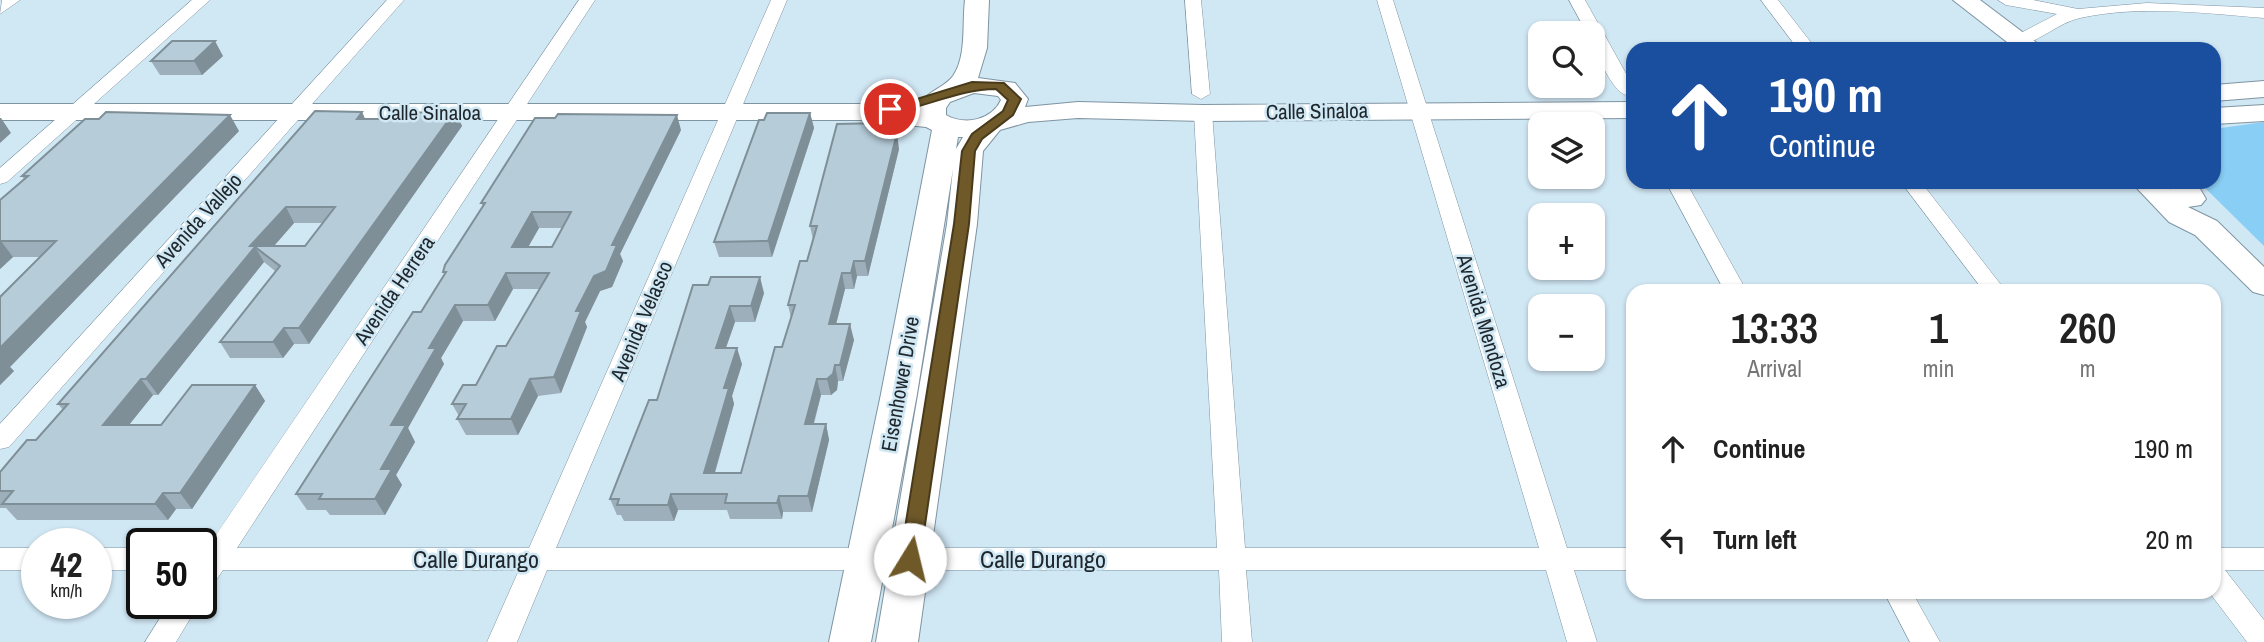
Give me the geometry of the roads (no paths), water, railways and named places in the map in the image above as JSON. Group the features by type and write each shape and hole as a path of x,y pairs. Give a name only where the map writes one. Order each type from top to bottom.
{"main road":[{"name":"Eisenhower Drive","path":"850,642 867,559 944,108 965,81 973,63 977,0"},
{"path":"996,0 990,59 992,72 1014,99 1013,106 997,122"},
{"path":"1972,7 1974,19 2013,42"},
{"name":"Calle Sinaloa","path":"0,112 860,112 944,108 972,85 1004,89 1026,97 1069,102 1202,103 1626,97"},
{"path":"2221,92 2264,89"},
{"name":"Calle Sinaloa","path":"944,108 969,128 1044,110 1202,103"},
{"path":"2221,107 2264,107"},
{"path":"2221,116 2264,113"},
{"name":"Eisenhower Drive","path":"897,642 960,237 968,151 977,137 997,122"},
{"path":"2153,189 2180,216 2206,228 2264,285"},
{"path":"2182,189 2211,216 2206,228"}],"street":[{"path":"0,9 12,0"},
{"path":"0,178 202,0"},
{"name":"Avenida Vallejo","path":"0,440 396,0"},
{"name":"Avenida Herrera","path":"217,550 587,0"},
{"name":"Avenida Velasco","path":"502,642 779,0"},
{"path":"1193,0 1237,642"},
{"name":"Avenida Mendoza","path":"1385,0 1582,642"},
{"path":"1577,0 1626,88"},
{"path":"1769,0 1802,42"},
{"path":"2006,0 2079,13 2157,10 2264,13"},
{"path":"2026,42 2057,20 2079,13"},
{"path":"1680,189 1732,284"},
{"path":"1916,189 1989,284"},
{"path":"0,559 21,559"},
{"name":"Calle Durango","path":"217,566 538,559 1626,559"},
{"path":"2221,559 2264,559"},
{"path":"2221,586 2264,642"},
{"path":"1902,599 1925,642"},
{"path":"160,642 175,619"}]}
